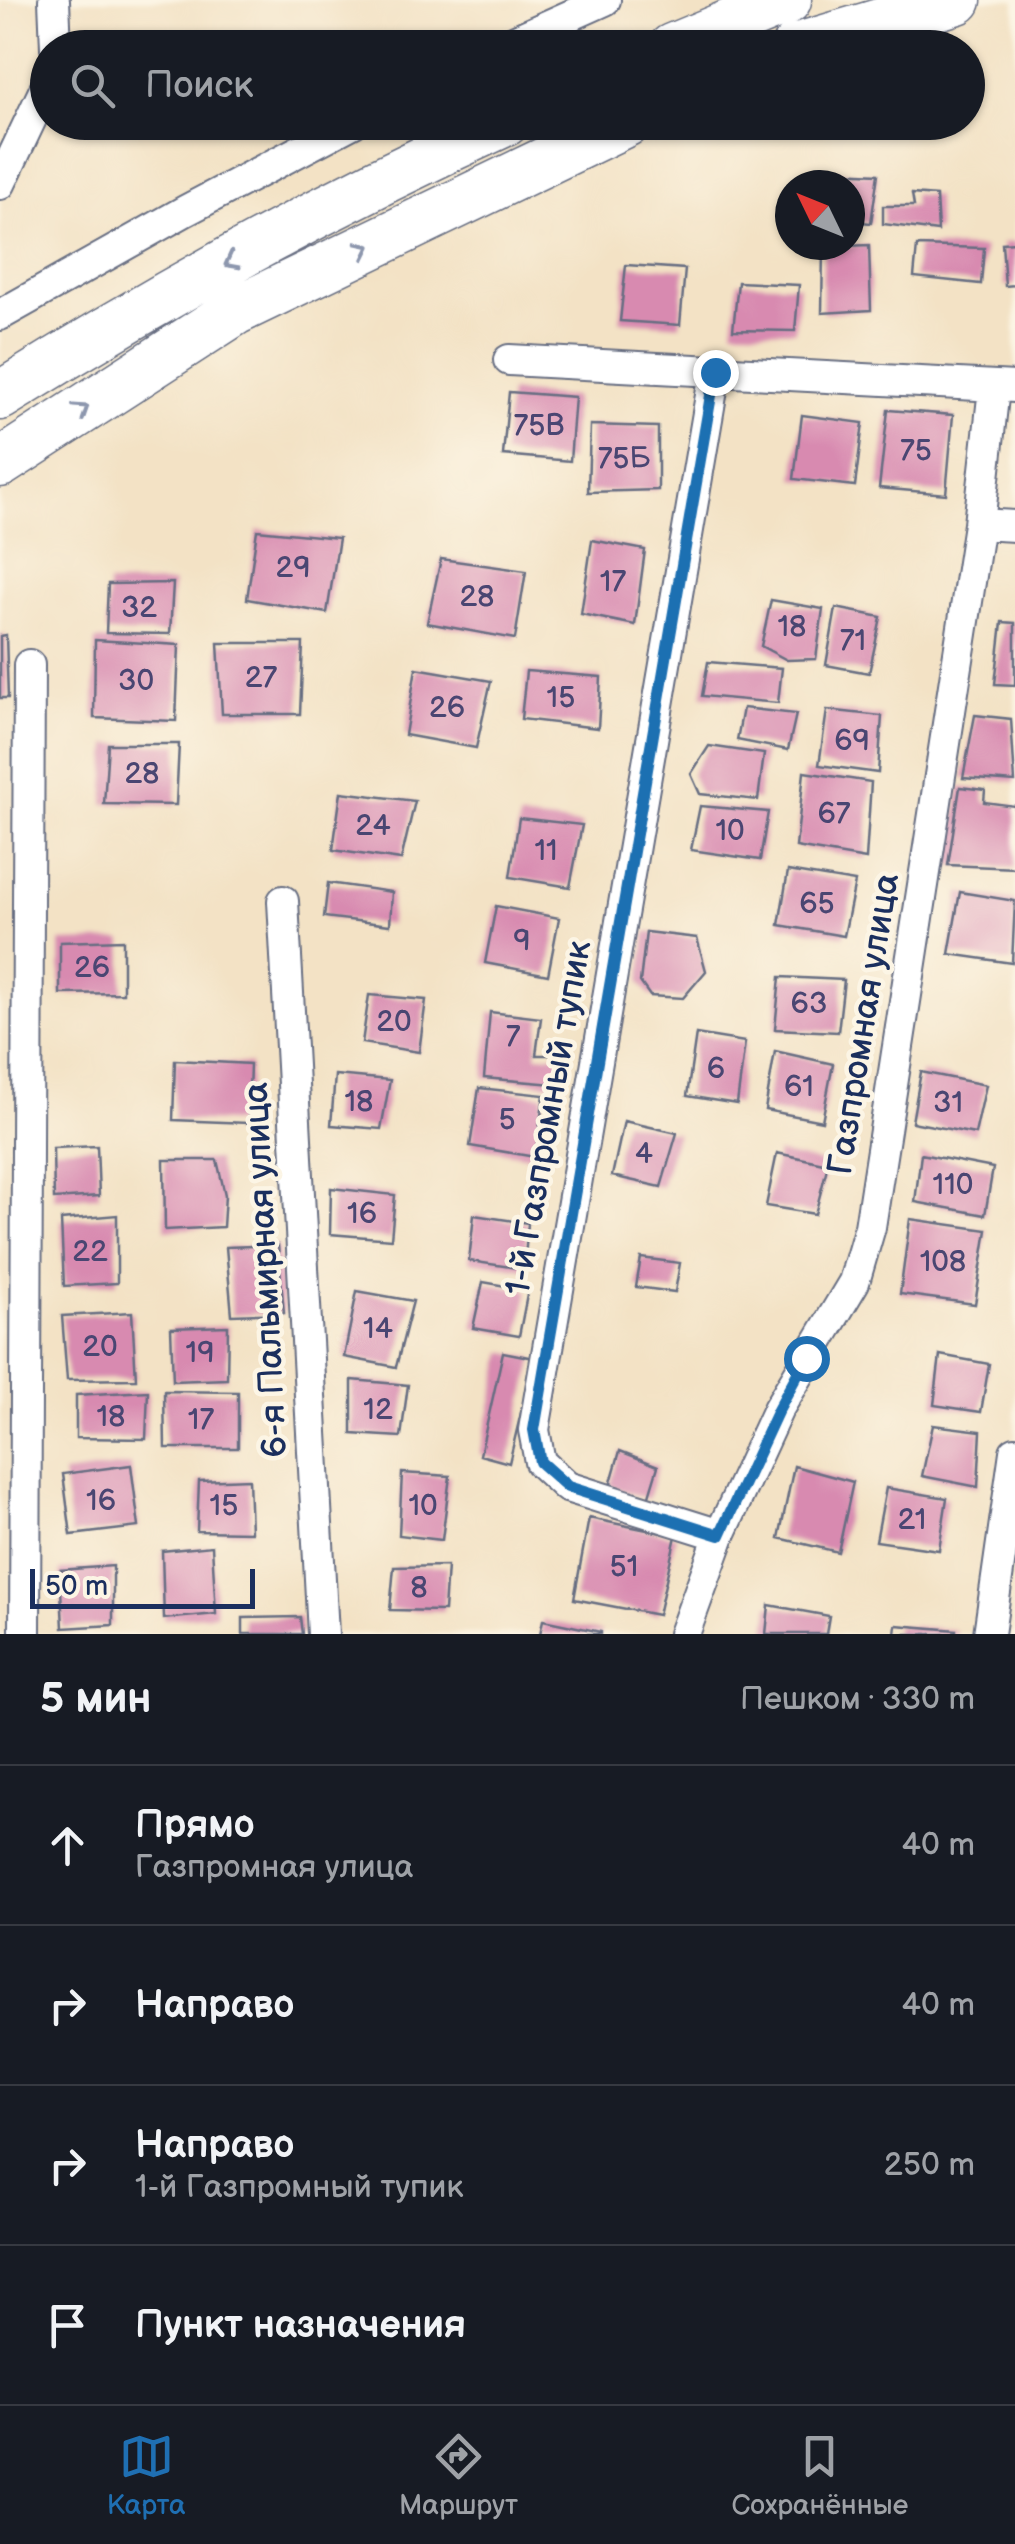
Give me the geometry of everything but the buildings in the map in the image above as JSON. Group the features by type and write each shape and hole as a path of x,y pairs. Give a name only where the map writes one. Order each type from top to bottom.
{"main road":[{"path":"715,30 787,0"},
{"path":"856,30 957,0"},
{"path":"0,396 192,283 466,140"},
{"path":"0,462 235,312 590,140"}],"street":[{"path":"54,0 55,30"},
{"path":"538,30 605,0"},
{"path":"0,184 30,121"},
{"path":"0,315 320,140"},
{"path":"509,360 1004,388"},
{"name":"1-й Газпромный тупик","path":"715,372 534,1430 540,1462 568,1487 720,1535"},
{"name":"Газпромная улица","path":"684,1634 720,1535 778,1410 854,1282 870,1227 979,524 1004,388"},
{"path":"979,524 1015,526"},
{"path":"25,1634 29,664"},
{"name":"6-я Пальмирная улица","path":"283,902 323,1634"},
{"path":"989,1634 1015,1452"}],"route":[{"path":"715,372 534,1430 540,1462 568,1487 720,1535 806,1358"}]}
